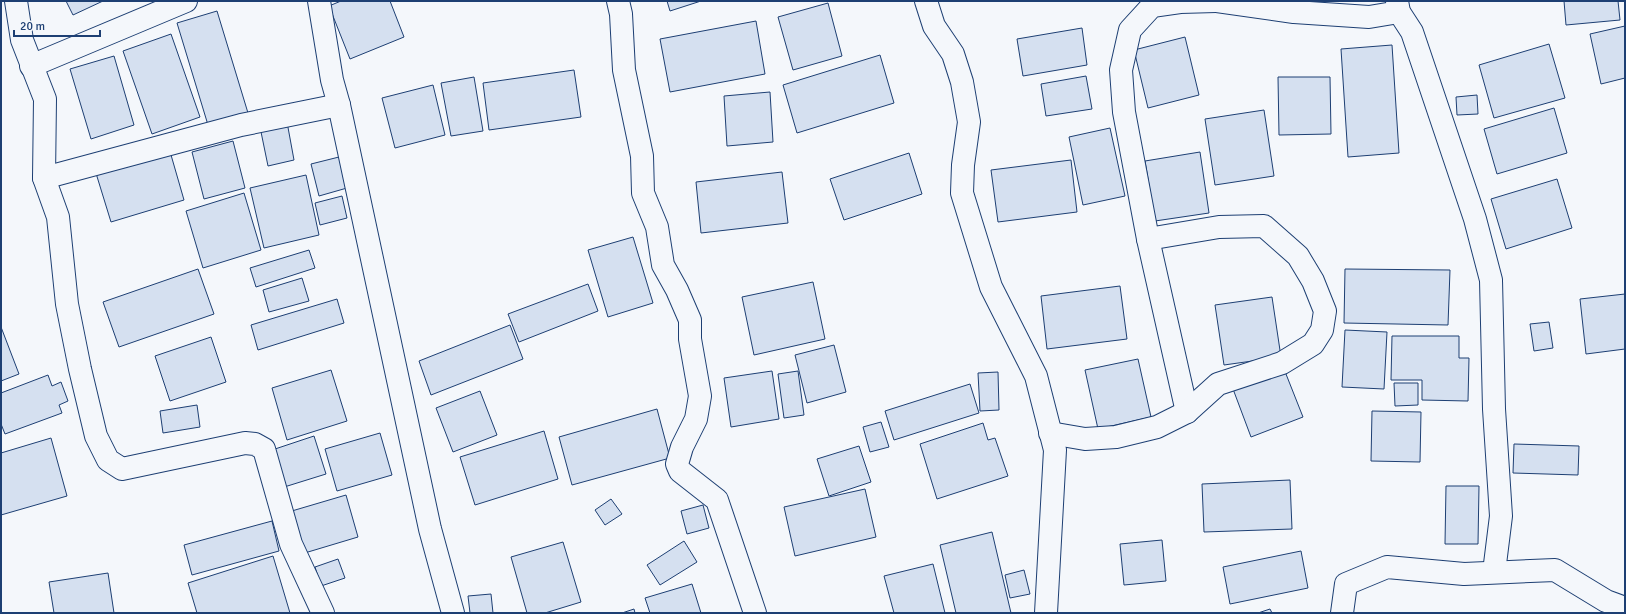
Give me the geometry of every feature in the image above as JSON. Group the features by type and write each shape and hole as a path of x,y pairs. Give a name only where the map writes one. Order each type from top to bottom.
{"street":[{"path":"16,1 22,40 45,99 44,178 58,217 68,304 80,369 96,436 108,460 122,470 245,443 255,444 264,449 291,544 323,613"},
{"path":"31,66 186,1"},
{"path":"319,1 332,80 339,105 430,529 453,613"},
{"path":"618,1 621,14 624,70 642,156 643,193 657,227 663,265 677,290 690,320 690,339 700,396 696,419 682,447 677,464 680,471 717,500 755,613"},
{"path":"926,1 934,26 953,54 962,82 969,122 963,165 962,193 991,287 1036,376 1055,450 1046,613"},
{"path":"1187,412 1148,239 1124,112 1121,70 1130,30 1152,6 1180,2 1216,1 1294,12 1369,17 1398,7 1412,32 1475,219 1491,280 1494,409 1501,516 1494,572"},
{"path":"44,178 242,125 339,105"},
{"path":"1050,433 1085,439 1116,437 1157,427 1187,412 1218,384 1282,364 1313,344 1322,330 1325,311 1313,281 1298,256 1264,226 1219,227 1148,239"},
{"path":"1342,613 1346,584 1387,567 1464,574 1555,570 1606,601 1625,608"}],"building":[{"path":"66,1 103,1 73,15"},
{"path":"341,1 390,1 404,37 350,59 329,6"},
{"path":"667,1 701,1 670,11"},
{"path":"1564,1 1618,1 1620,20 1566,25"},
{"path":"828,3 842,56 793,70 778,17"},
{"path":"217,11 248,113 208,125 177,23"},
{"path":"756,21 765,74 670,92 660,39"},
{"path":"1625,26 1625,78 1601,84 1590,34"},
{"path":"1082,28 1087,65 1023,76 1017,39"},
{"path":"171,34 200,117 152,134 123,51"},
{"path":"1185,37 1199,95 1148,108 1134,50"},
{"path":"1549,44 1565,98 1494,118 1479,65"},
{"path":"1392,45 1399,153 1348,157 1341,49"},
{"path":"880,55 894,103 797,133 783,85"},
{"path":"114,56 134,125 91,139 70,69"},
{"path":"574,70 581,117 489,130 483,83"},
{"path":"1086,76 1092,109 1046,116 1041,84"},
{"path":"474,77 483,131 451,136 441,83"},
{"path":"1278,77 1330,77 1331,134 1279,135"},
{"path":"433,85 445,135 395,148 382,98"},
{"path":"770,92 773,142 727,146 724,96"},
{"path":"1477,95 1478,114 1457,115 1456,97"},
{"path":"1554,108 1567,153 1497,174 1484,129"},
{"path":"1264,110 1274,176 1215,185 1205,119"},
{"path":"287,122 294,160 268,166 260,127"},
{"path":"1110,128 1125,196 1083,205 1069,137"},
{"path":"233,141 245,188 204,199 192,152"},
{"path":"169,148 184,200 111,222 95,170"},
{"path":"1200,152 1209,213 1155,221 1145,161"},
{"path":"909,153 922,194 844,220 830,179"},
{"path":"339,157 347,188 319,196 311,164"},
{"path":"1071,160 1077,212 998,222 991,170"},
{"path":"782,172 788,223 701,233 696,182"},
{"path":"306,175 319,235 264,248 250,188"},
{"path":"1557,179 1572,228 1506,249 1491,199"},
{"path":"244,193 261,250 203,268 186,211"},
{"path":"342,196 347,218 320,225 315,203"},
{"path":"633,237 653,303 608,317 588,250"},
{"path":"309,250 315,268 256,287 250,268"},
{"path":"198,269 214,314 119,347 103,302"},
{"path":"1345,269 1450,270 1448,325 1344,323"},
{"path":"302,278 309,301 269,312 263,290"},
{"path":"813,282 825,339 754,355 742,297"},
{"path":"588,284 598,311 519,342 508,314"},
{"path":"1120,286 1127,339 1047,349 1041,296"},
{"path":"1625,294 1625,349 1586,354 1580,299"},
{"path":"1272,297 1281,357 1224,365 1215,305"},
{"path":"337,299 344,323 258,350 251,325"},
{"path":"1549,322 1553,348 1534,351 1530,324"},
{"path":"510,325 523,359 431,395 419,361"},
{"path":"1,327 19,374 1,381"},
{"path":"1345,330 1387,332 1384,389 1342,387"},
{"path":"1392,336 1459,336 1459,358 1469,358 1468,401 1422,400 1422,380 1391,380"},
{"path":"211,337 226,382 170,401 155,356"},
{"path":"834,345 846,392 807,403 795,355"},
{"path":"1138,359 1151,417 1098,429 1085,370"},
{"path":"1284,369 1303,417 1251,437 1233,389"},
{"path":"331,370 347,421 287,440 272,388"},
{"path":"772,371 779,419 731,427 724,378"},
{"path":"798,371 804,415 784,418 778,374"},
{"path":"998,372 999,410 980,411 978,373"},
{"path":"48,375 52,386 61,382 68,401 59,405 62,413 5,434 1,424 1,393"},
{"path":"1394,383 1418,383 1418,405 1395,406"},
{"path":"970,384 979,413 894,440 885,411"},
{"path":"480,391 497,435 453,452 436,408"},
{"path":"197,405 200,427 163,433 160,411"},
{"path":"657,409 670,458 572,485 559,437"},
{"path":"1372,411 1421,412 1420,462 1371,461"},
{"path":"881,422 889,447 870,452 863,427"},
{"path":"983,423 988,440 995,438 1008,476 937,499 920,444"},
{"path":"544,431 558,479 475,505 460,457"},
{"path":"380,433 392,475 337,491 325,449"},
{"path":"314,436 326,474 281,488 269,451"},
{"path":"51,438 67,496 1,515 1,453"},
{"path":"1514,444 1579,446 1578,475 1513,473"},
{"path":"859,446 871,482 829,496 817,459"},
{"path":"1290,480 1292,529 1204,532 1202,484"},
{"path":"1446,486 1479,486 1478,544 1445,544"},
{"path":"865,489 876,537 795,556 784,507"},
{"path":"346,495 358,537 298,555 285,513"},
{"path":"611,499 622,514 605,525 595,510"},
{"path":"703,505 709,528 687,534 681,511"},
{"path":"272,521 279,551 192,575 184,545"},
{"path":"992,532 1011,613 956,613 940,545"},
{"path":"1162,540 1166,581 1124,585 1120,544"},
{"path":"684,541 697,562 660,585 647,565"},
{"path":"563,542 581,602 545,613 527,613 511,557"},
{"path":"1301,551 1308,588 1230,604 1223,567"},
{"path":"273,556 290,613 197,613 188,583"},
{"path":"338,559 345,578 321,586 315,567"},
{"path":"933,564 945,613 894,613 884,576"},
{"path":"1024,570 1030,594 1010,598 1005,575"},
{"path":"108,573 114,613 54,613 49,582"},
{"path":"692,584 701,613 650,613 645,598"},
{"path":"491,594 493,613 470,613 468,596"},
{"path":"634,609 635,613 622,613"},
{"path":"1270,609 1272,613 1258,613"}]}
